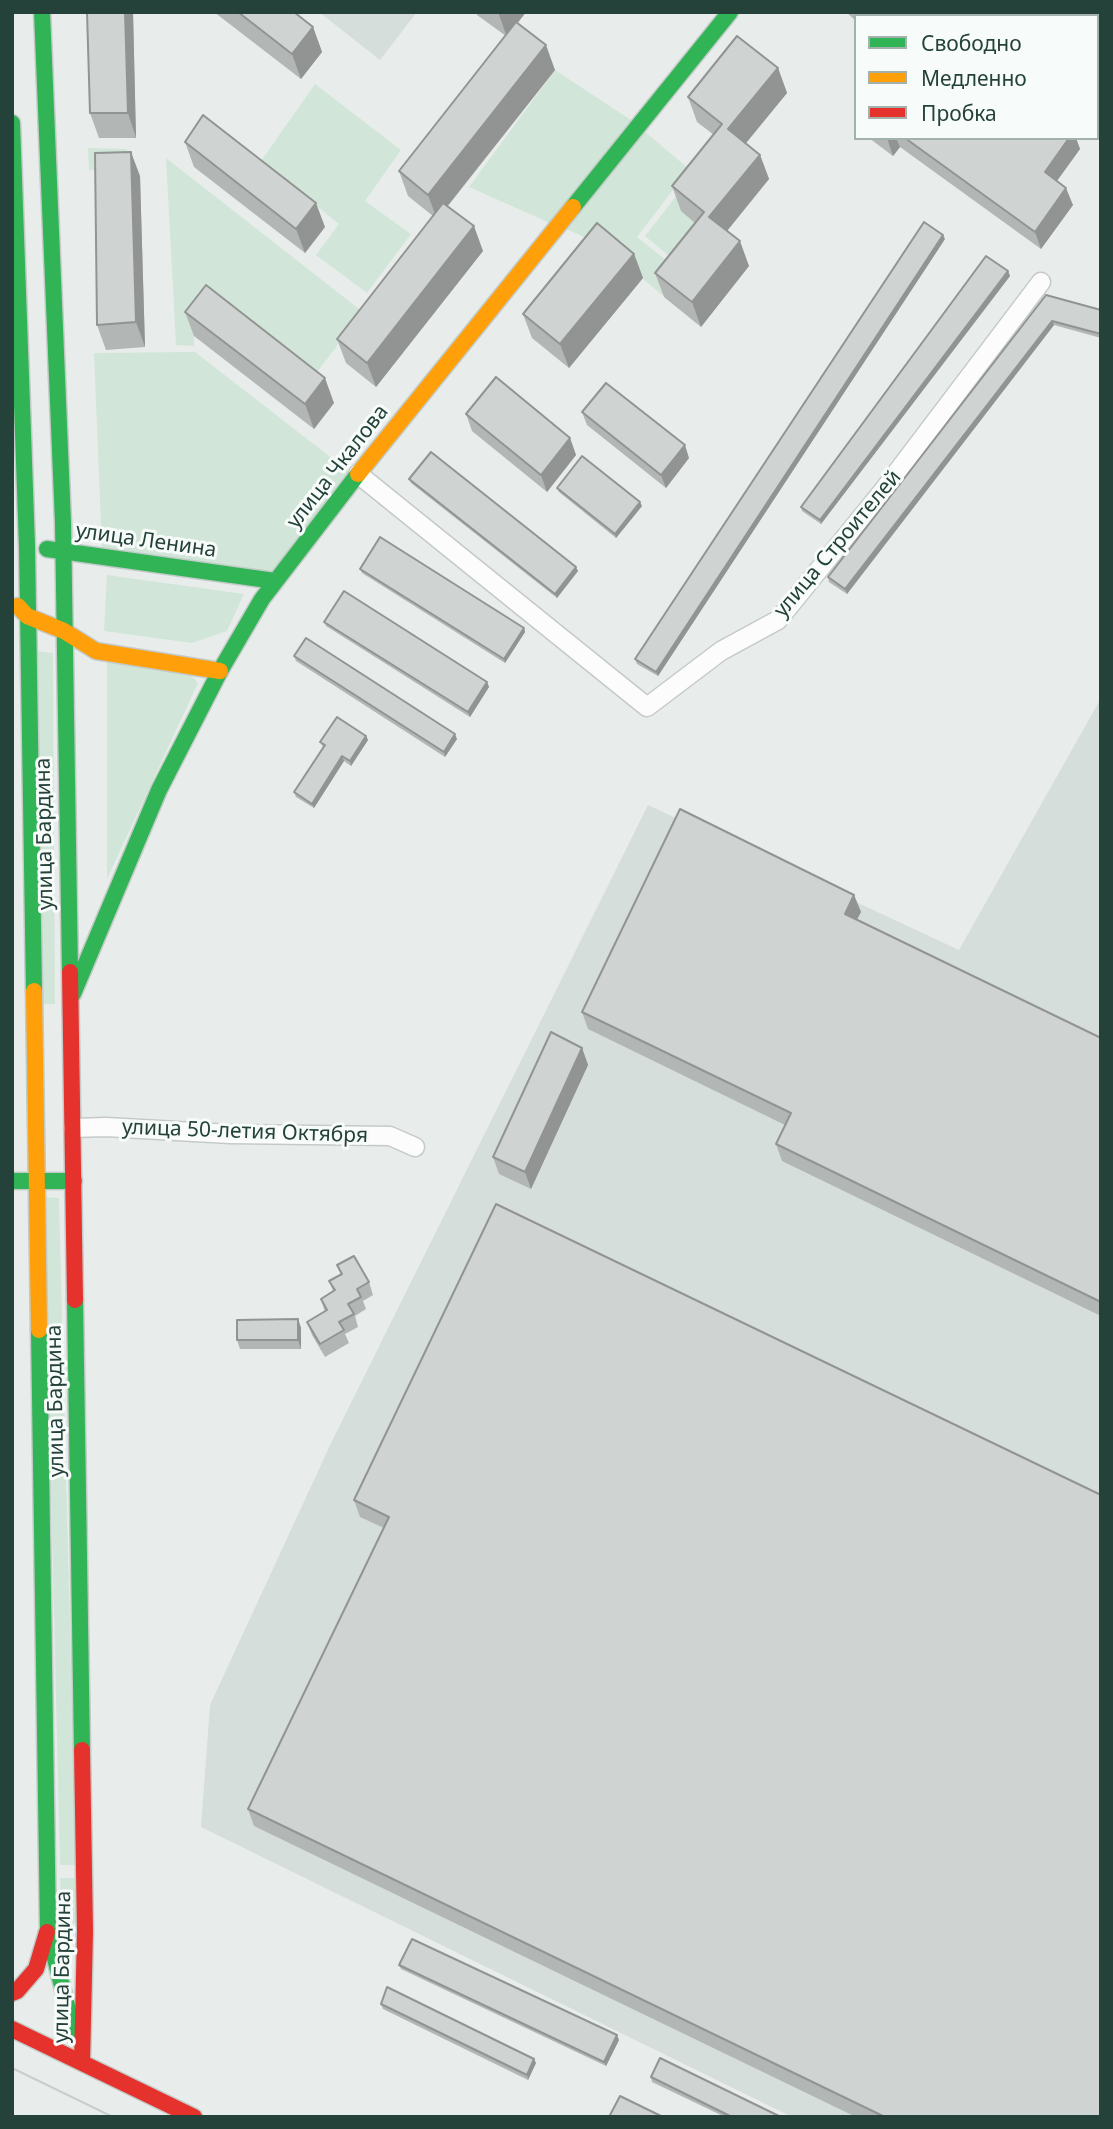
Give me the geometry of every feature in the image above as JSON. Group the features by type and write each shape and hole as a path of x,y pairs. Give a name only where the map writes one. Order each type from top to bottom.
{"main road":[{"name":"улица Бардина","path":"42,12 63,551 74,1181 62,1683 48,1931 82,2063"},
{"name":"улица Чкалова","path":"69,1004 159,790 220,671 275,580 730,12"},
{"name":"улица Бардина","path":"12,123 20,544 27,616 35,1182 62,1683 85,1931 82,2063"},
{"name":"улица Ленина","path":"20,544 275,580"},
{"path":"12,601 27,616 64,631 96,651 220,671"},
{"path":"12,1181 74,1181"},
{"path":"12,1993 17,1991 36,1969 48,1931"},
{"path":"12,2029 194,2117"}],"street":[{"name":"улица Строителей","path":"358,474 647,707 721,651 778,620 882,492 1041,282"},
{"name":"улица 50-летия Октября","path":"73,1128 390,1136 415,1147"}],"shaded area":[{"path":"319,12 417,12 380,60"},
{"path":"1101,698 1101,2117 792,2117 201,1827 210,1705 332,1441 648,805 959,950"}],"green space":[{"path":"555,70 634,122 552,224 469,187"},
{"path":"315,84 401,150 365,201 411,234 367,293 316,255 339,224 261,161"},
{"path":"643,130 689,169 637,237 681,272 662,295 606,248 565,228"},
{"path":"88,148 127,149 126,168 89,170"},
{"path":"166,158 363,312 317,372 194,336 194,346 176,345"},
{"path":"694,173 712,237 686,270 645,236"},
{"path":"195,352 351,473 272,574 102,550 94,353"},
{"path":"107,575 244,594 227,631 192,643 104,631"},
{"path":"37,651 53,653 55,1004 42,1004"},
{"path":"107,658 183,667 198,683 107,879"},
{"path":"44,1197 59,1198 76,1865 60,1865"},
{"path":"60,1878 77,1878 77,1921 71,1927 62,1922"}],"building":[{"path":"87,12 125,12 128,113 90,113"},
{"path":"238,12 294,12 313,27 292,54"},
{"path":"947,12 986,12 984,14 946,14"},
{"path":"516,22 546,45 428,195 399,171"},
{"path":"737,36 778,68 728,129 760,155 709,217 740,241 692,302 655,273 704,212 672,186 722,124 688,97"},
{"path":"203,115 316,203 296,229 185,142"},
{"path":"908,140 1068,140 1045,172 1066,188 1035,232"},
{"path":"131,152 136,322 97,325 95,153"},
{"path":"443,203 474,226 367,363 337,339"},
{"path":"924,222 943,235 656,672 635,659"},
{"path":"597,223 634,254 560,344 523,314"},
{"path":"986,256 1008,271 820,520 801,507"},
{"path":"206,285 325,378 305,404 185,312"},
{"path":"1046,295 1101,310 1101,334 1052,321 845,589 828,577"},
{"path":"496,377 570,438 541,475 466,414"},
{"path":"606,383 685,445 661,475 582,412"},
{"path":"431,452 576,567 555,594 409,479"},
{"path":"582,456 640,502 615,534 557,488"},
{"path":"380,537 524,628 504,659 360,569"},
{"path":"344,591 487,682 468,712 324,622"},
{"path":"306,638 455,734 444,752 294,656"},
{"path":"337,717 366,736 350,761 342,756 312,804 294,792 325,745 320,742"},
{"path":"680,809 854,895 845,914 1101,1038 1101,1302 776,1144 791,1113 582,1012"},
{"path":"551,1032 582,1048 525,1172 493,1157"},
{"path":"496,1204 1101,1495 1101,2117 885,2117 248,1809 389,1517 354,1500"},
{"path":"354,1256 369,1282 357,1289 361,1297 348,1304 354,1314 339,1322 344,1330 320,1344 307,1322 327,1310 321,1299 335,1290 329,1281 342,1274 337,1265"},
{"path":"298,1319 298,1340 237,1340 237,1320"},
{"path":"412,1939 617,2035 604,2062 399,1965"},
{"path":"387,1987 534,2059 527,2075 381,2004"},
{"path":"660,2058 781,2117 732,2117 651,2077"},
{"path":"620,2096 663,2117 609,2117"}],"tram line":[{"path":"12,2068 113,2117"}],"traffic: fast":[{"path":"42,12 63,523 70,972"},
{"path":"573,207 730,12"},
{"path":"12,123 27,546 34,991"},
{"path":"73,994 159,790 220,671 262,599 358,474"},
{"path":"47,549 275,581"},
{"path":"12,1181 74,1181"},
{"path":"75,1300 82,1750"},
{"path":"39,1330 48,1931 75,2037"}],"traffic: slow":[{"path":"358,474 573,207"},
{"path":"18,606 27,616 64,631 96,651 220,671"},
{"path":"34,991 39,1330"}],"traffic: jam":[{"path":"70,972 75,1300"},
{"path":"82,1750 85,1931 82,2063"},
{"path":"12,1993 17,1991 36,1969 47,1932"},
{"path":"12,2029 194,2117"}]}
